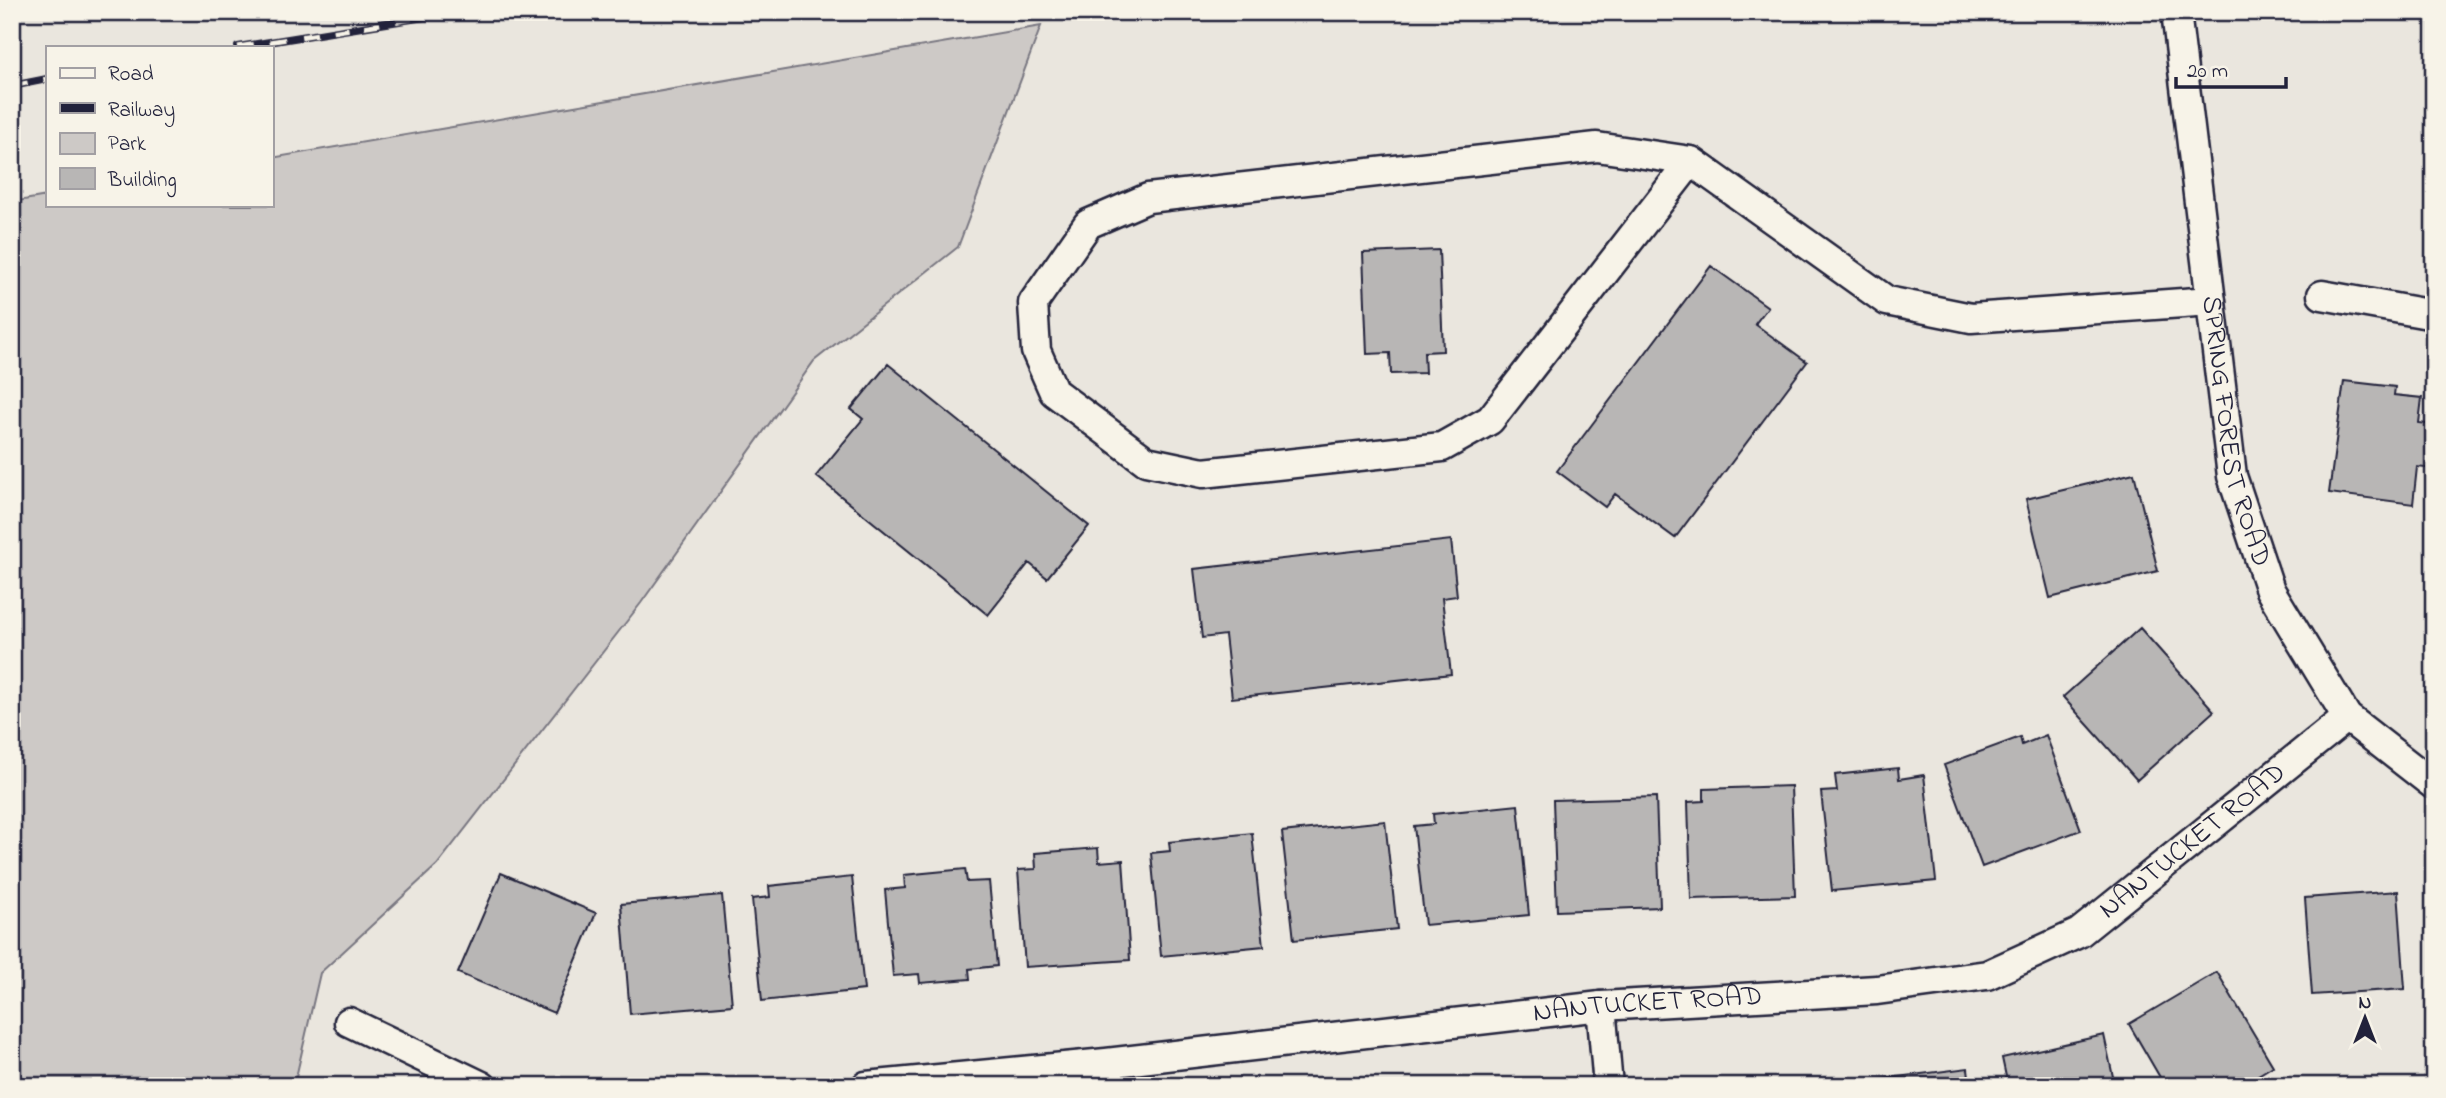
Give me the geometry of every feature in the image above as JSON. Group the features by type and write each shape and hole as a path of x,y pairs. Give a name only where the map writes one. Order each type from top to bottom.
{"street":[{"name":"SPRING FOREST ROAD","path":"2176,12 2232,476 2270,590 2347,717 2434,785"},
{"path":"1691,161 1490,420 1442,447 1203,473 1146,461 1055,392 1036,351 1033,303 1088,224 1148,198 1597,147 1691,161 1886,301 1971,318 2211,301"},
{"path":"2322,295 2434,315"},
{"name":"NANTUCKET ROAD","path":"866,1086 1107,1074 1601,1006 1877,990 1987,975 2079,933 2347,717"},
{"path":"1601,1006 1608,1086"},
{"path":"349,1022 482,1086"}],"green space":[{"path":"1041,26 958,247 814,361 641,603 437,865 320,973 294,1086 12,1086 12,202 46,196 46,206 273,206 273,158"}],"building":[{"path":"1439,250 1443,351 1424,352 1425,373 1391,374 1390,353 1367,354 1363,253"},
{"path":"1711,266 1768,307 1755,324 1807,362 1675,538 1615,494 1605,507 1557,471"},
{"path":"888,364 1089,526 1047,578 1029,563 988,615 816,476 863,419 851,409"},
{"path":"2344,381 2395,387 2394,395 2422,398 2419,423 2434,425 2434,469 2417,467 2413,504 2329,493"},
{"path":"2134,473 2158,571 2050,598 2026,499"},
{"path":"1451,540 1457,596 1442,598 1451,674 1232,698 1225,635 1202,638 1194,569"},
{"path":"2140,628 2214,711 2137,780 2063,697"},
{"path":"2046,735 2081,830 1982,867 1944,765 2020,737 2022,745"},
{"path":"1898,768 1899,779 1924,775 1936,881 1832,891 1821,792 1837,791 1835,775"},
{"path":"1791,786 1795,896 1691,899 1688,802 1704,801 1704,789"},
{"path":"1656,797 1660,907 1557,911 1553,800"},
{"path":"1518,805 1529,915 1425,925 1414,826 1434,824 1433,814"},
{"path":"1385,821 1397,929 1294,940 1282,832"},
{"path":"1252,833 1264,946 1161,956 1151,853 1170,851 1169,842"},
{"path":"1098,848 1099,862 1123,860 1130,960 1025,967 1018,870 1036,869 1035,853"},
{"path":"965,869 967,882 989,881 997,966 969,969 970,979 920,983 919,974 893,976 885,890 905,888 904,875"},
{"path":"501,873 596,913 554,1013 458,973"},
{"path":"852,877 864,990 762,1001 752,899 770,897 769,886"},
{"path":"2398,891 2405,989 2312,995 2305,898"},
{"path":"722,895 732,1005 630,1014 621,904"},
{"path":"2217,972 2273,1066 2240,1086 2165,1086 2129,1024"},
{"path":"2104,1035 2115,1086 2008,1086 2002,1058"},
{"path":"1968,1068 1970,1086 1866,1086 1866,1081"},
{"path":"1821,1083 1821,1086 1718,1086"}],"railway":[{"path":"244,46 455,12"},
{"path":"12,86 46,79"}]}
